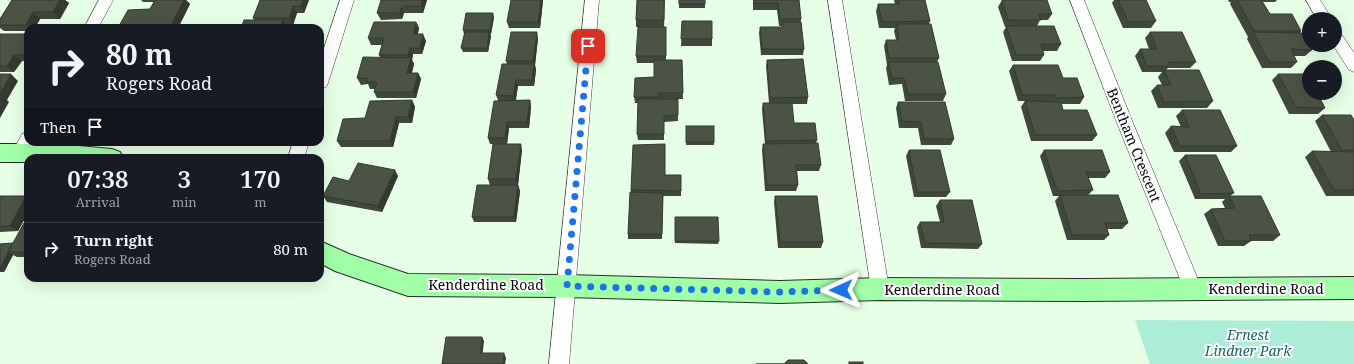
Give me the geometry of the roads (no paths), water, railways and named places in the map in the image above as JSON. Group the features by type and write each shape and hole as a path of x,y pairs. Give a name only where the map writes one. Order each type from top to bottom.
{"street":[{"path":"93,24 106,0"},
{"path":"324,71 347,0"},
{"path":"559,364 592,0"},
{"path":"835,0 880,290"},
{"name":"Bentham Crescent","path":"1077,0 1125,123 1193,289"},
{"path":"1313,0 1321,12"},
{"path":"1344,43 1354,66"},
{"path":"16,148 68,154"},
{"name":"Kenderdine Road","path":"324,253 343,264 408,285 567,286 780,292 880,290 1354,288"}],"park label":[{"name":"Ernest Lindner Park","path":"1248,344"}]}
